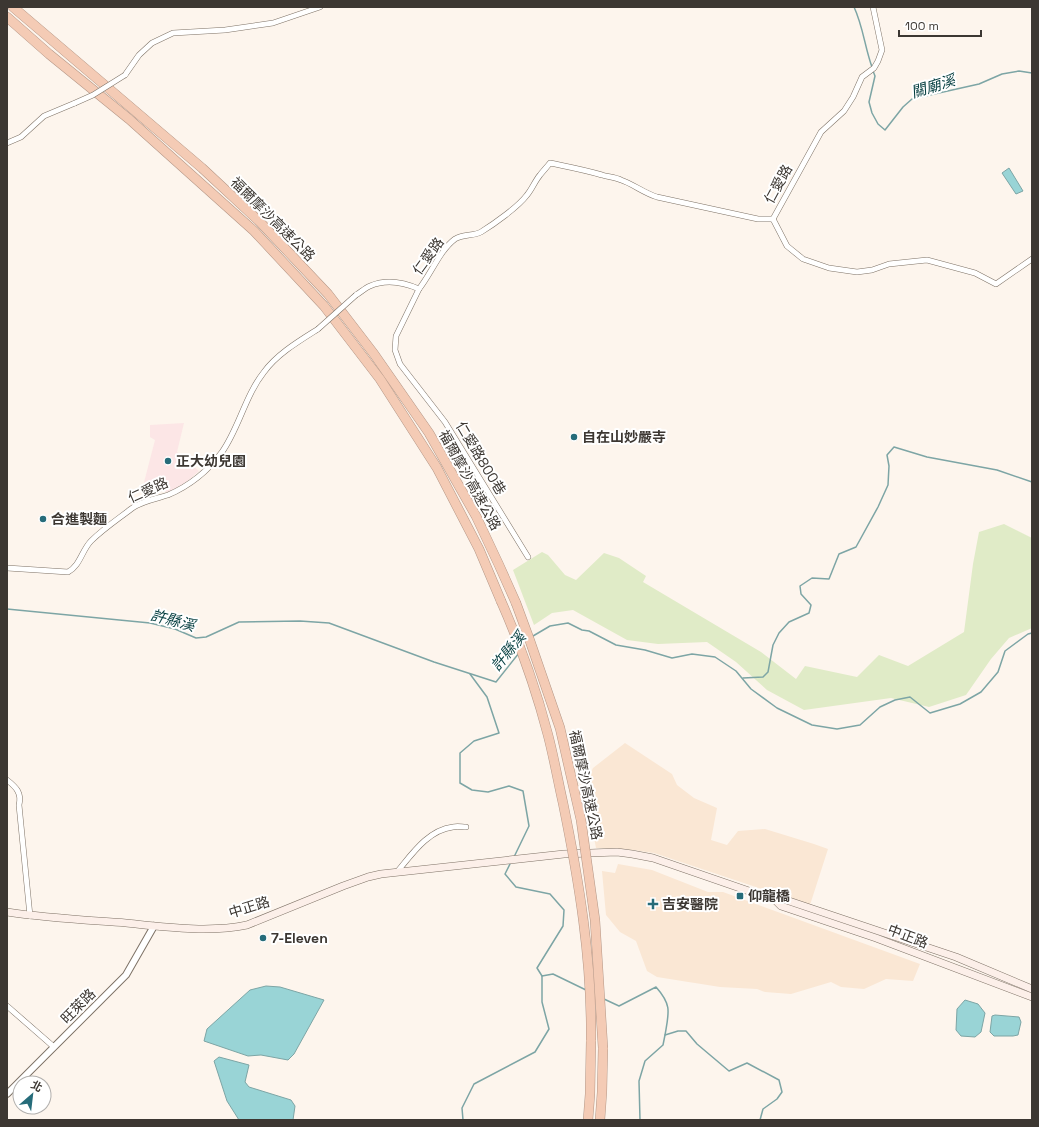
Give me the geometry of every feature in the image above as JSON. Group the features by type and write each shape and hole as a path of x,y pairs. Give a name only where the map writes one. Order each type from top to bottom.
{"highway":[{"name":"福爾摩沙高速公路","path":"13,7 202,168 260,222 328,294 374,354 429,433 476,516 516,603 530,641 560,728 581,820 595,920 603,1048 600,1120"},
{"name":"福爾摩沙高速公路","path":"7,17 48,54 129,119 254,230 324,306 380,379 437,468 479,549 520,643 548,734 574,859 585,927 591,1014 590,1094 588,1120"}],"main road":[{"name":"中正路","path":"7,912 30,916 154,926 218,929 248,924 368,877 397,872 548,856 596,852 617,852 663,861 775,900 781,906 876,938 1032,997"},
{"name":"中正路","path":"775,900 783,899 956,957 1032,989"}],"street":[{"path":"7,143 21,137 44,116 75,104 100,91 125,75 139,55 152,43 173,33 225,30 274,23 320,7"},
{"name":"仁愛路","path":"7,568 68,572 74,569 90,542 133,507 169,494 189,484 212,464 226,446 263,372 275,360 318,329 356,295 369,286 384,282 397,282 408,284 418,289 427,279 447,248 456,239 462,236 480,233 511,210 526,197 535,185 539,176 550,163 619,179 657,197 758,219 773,220 821,132 844,111 853,97 862,77 874,68 878,61 882,50 873,7"},
{"path":"773,220 787,246 803,259 829,268 857,272 872,270 889,264 926,260 975,273 996,284 1032,259"},
{"name":"仁愛路800巷","path":"418,289 396,336 395,350 400,364 445,422 528,557"},
{"path":"7,780 19,792 21,799 19,804 30,916"},
{"path":"397,872 424,840 436,832 453,826 466,827"},
{"name":"旺萊路","path":"7,1094 126,975 154,926"},
{"path":"7,1006 54,1047"}],"shaded area":[{"name":"正大幼兒園","path":"184,423 177,452 199,471 189,480 170,492 142,490 155,440 150,437 150,425"},
{"path":"625,743 672,774 677,785 694,798 717,808 711,840 727,845 738,831 765,829 828,849 810,905 654,853 596,848 584,786 593,768"},
{"path":"618,864 652,870 708,892 723,892 920,964 913,981 886,979 864,989 841,987 831,982 791,994 765,992 757,989 720,987 657,977 647,971 636,941 620,932 606,915 602,871 615,873"}],"green space":[{"path":"1004,524 1032,538 1032,628 1009,638 991,659 966,695 929,707 891,698 804,710 767,690 736,662 707,642 658,644 627,640 573,610 552,613 534,625 513,570 542,552 548,555 565,575 576,580 604,553 619,558 646,576 643,582 761,652 796,679 805,666 857,677 879,655 908,666 964,632 979,532"}],"water":[{"path":"1009,168 1023,191 1016,194 1002,173"},
{"path":"266,986 280,987 324,1000 294,1054 288,1060 261,1055 248,1056 204,1041 207,1029 250,990"},
{"path":"965,1000 978,1004 985,1013 981,1032 975,1037 961,1036 956,1030 957,1009"},
{"path":"992,1016 1019,1017 1021,1022 1018,1035 994,1036 990,1032"},
{"path":"219,1057 249,1065 245,1082 249,1087 291,1100 295,1106 293,1120 239,1120 227,1101 214,1061"}],"waterway":[{"name":"關廟溪","path":"854,7 860,22 872,67"},
{"name":"關廟溪","path":"873,71 875,76 869,102 872,113 878,124 885,130 903,107 912,99 979,84 1002,74 1019,71 1032,73"},
{"path":"743,678 763,677 768,672 773,645 779,633 789,622 809,613 811,605 801,594 800,586 812,578 829,579 839,554 856,547 878,507 888,485 889,466 887,455 894,447 927,457 997,470 1032,482"},
{"name":"許縣溪","path":"7,609 150,623 175,629 196,638 206,637 239,622 300,621 329,623 434,662 496,682 519,653"},
{"name":"許縣溪","path":"533,636 550,626 568,623 582,630 589,631 616,645 645,650 672,658 692,654 715,657 736,671 751,689 777,708 812,725 837,729 860,725 880,707 895,700 910,697 930,713 960,704 981,692 998,672 1005,651 1028,634 1032,633"},
{"path":"470,674 487,697 499,733 474,741 460,753 460,783 472,790 488,792 509,786 523,791 529,826 514,857"},
{"path":"511,862 505,874 516,887 550,894 564,910 563,926 537,968 542,976 553,974 586,990"},
{"path":"463,1120 462,1108 474,1084 535,1052 549,1029 542,1002 542,976"},
{"path":"604,999 619,1006 656,987 665,999 668,1009 668,1020 665,1035 678,1031 686,1031 697,1044 729,1071 747,1063 779,1080 782,1092 777,1099 763,1109 760,1120"},
{"path":"640,1120 639,1081 645,1061 663,1045 665,1035"}],"place":[{"name":"自在山妙嚴寺","path":"574,437"},
{"name":"正大幼兒園","path":"168,461"},
{"name":"合進製麵","path":"43,519"},
{"name":"仰龍橋","path":"740,896"},
{"name":"吉安醫院","path":"653,904"},
{"name":"7-Eleven","path":"263,938"}]}
